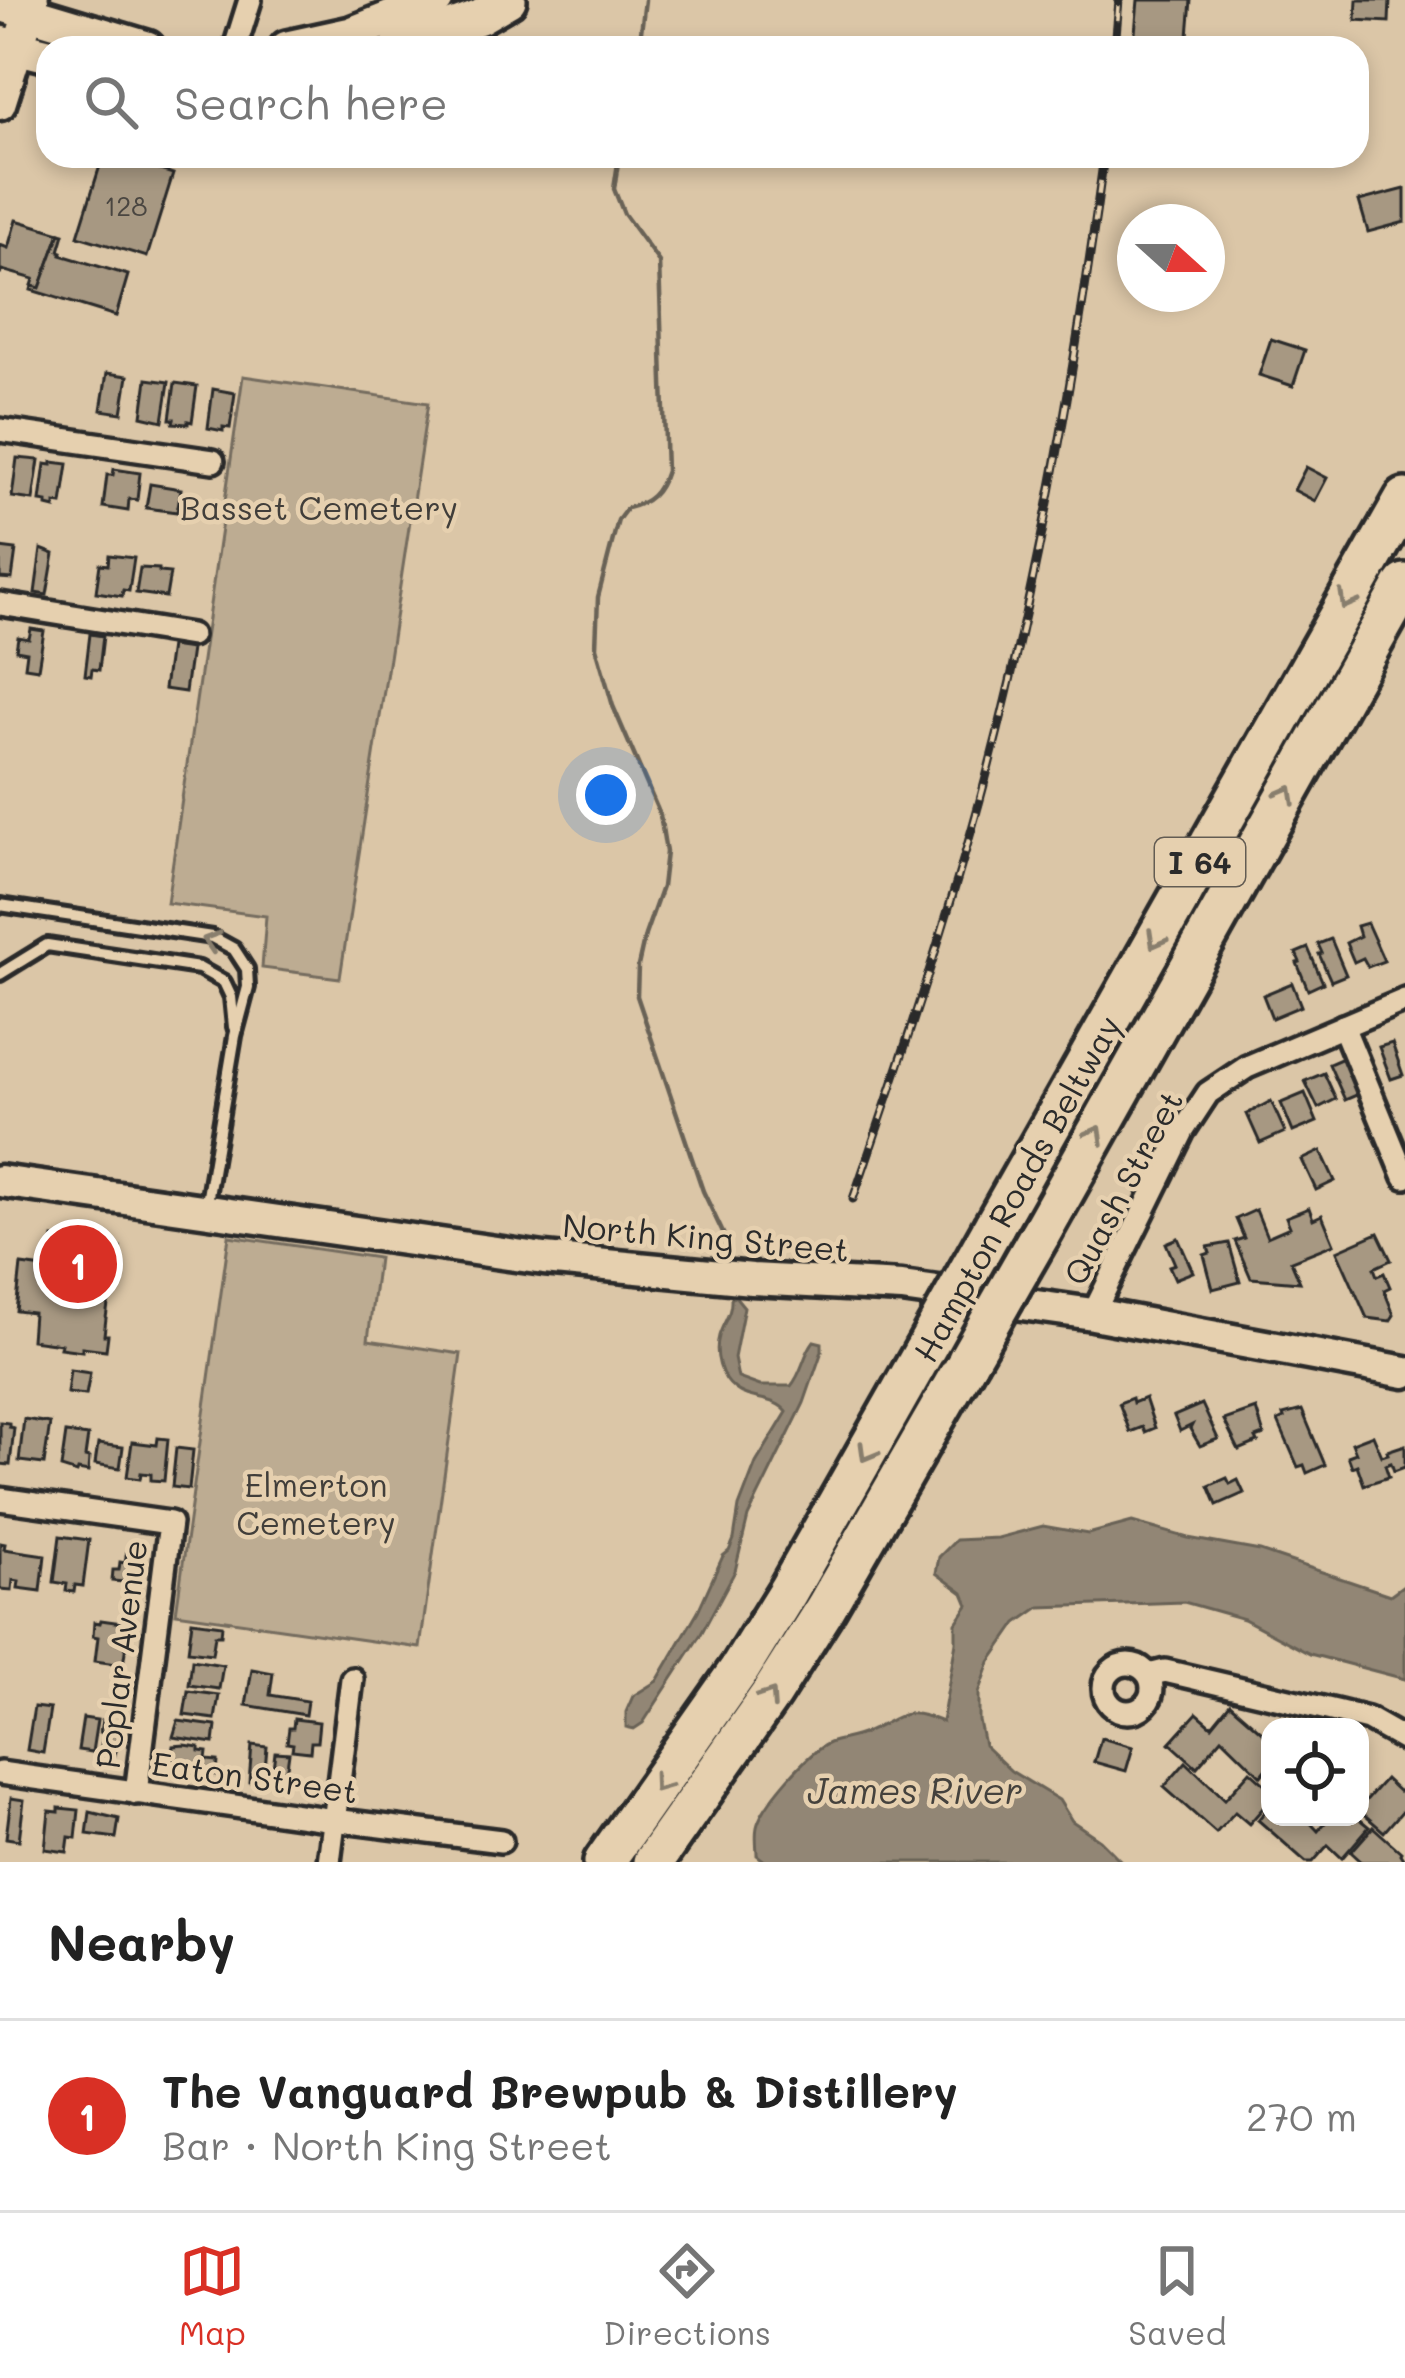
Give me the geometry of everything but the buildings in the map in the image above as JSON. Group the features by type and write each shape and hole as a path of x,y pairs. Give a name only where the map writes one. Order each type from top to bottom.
{"highway":[{"name":"Hampton Roads Beltway","path":"604,1862 741,1667 788,1591 1405,499"},
{"name":"Hampton Roads Beltway","path":"653,1862 826,1607 1405,584"}],"main road":[{"path":"342,36 436,0"},
{"path":"428,36 509,0"},
{"path":"0,104 22,49 20,5 112,36"},
{"name":"North King Street","path":"0,1180 544,1259 752,1279 902,1287 1093,1314 1405,1372"}],"street":[{"path":"239,36 250,0"},
{"path":"0,430 213,461"},
{"path":"0,604 191,634"},
{"name":"Quash Street","path":"1093,1314 1183,1131 1208,1093 1247,1067 1405,1000"},
{"path":"1343,1026 1405,1177"},
{"name":"Poplar Avenue","path":"0,1499 170,1523 136,1793"},
{"path":"1149,1675 1165,1671 1368,1719 1405,1740"},
{"path":"329,1862 352,1678"},
{"name":"Eaton Street","path":"0,1773 501,1840"}],"lane":[{"path":"0,905 212,937 233,949 247,969 248,987 205,1211"},
{"path":"0,974 46,945 199,968 224,982 231,997 235,1036"}],"green space":[{"name":"Basset Cemetery","path":"243,376 428,403 340,978 262,968 266,916 167,903"},
{"name":"Elmerton Cemetery","path":"229,1236 378,1258 368,1340 461,1354 420,1648 176,1613"}],"water":[{"path":"735,1296 744,1307 734,1358 738,1378 760,1386 791,1386 814,1341 822,1343 822,1351 804,1403 748,1517 735,1571 701,1634 643,1723 634,1729 626,1727 633,1696 657,1681 698,1611 734,1539 739,1507 756,1463 787,1412 776,1403 741,1393 722,1372 718,1343"},
{"name":"James River","path":"1132,1522 1260,1551 1390,1595 1405,1584 1405,1679 1310,1654 1244,1619 1184,1602 1040,1607 1017,1623 990,1662 979,1693 984,1745 1011,1771 1059,1800 1072,1821 1122,1862 766,1862 757,1855 757,1827 767,1806 820,1748 902,1715 918,1714 942,1722 956,1623 968,1605 963,1593 936,1573 939,1557 956,1540 998,1538 1043,1526 1088,1534"}],"waterway":[{"path":"640,36 645,0"},
{"path":"617,168 614,189 624,214 659,262 666,471 652,496 627,508 618,520 598,597 596,647 613,706 660,815 666,852 662,887 638,966 637,996 703,1191 730,1248"}],"railway":[{"path":"1116,36 1119,0"},
{"path":"853,1199 936,951 1001,721 1052,480 1102,168"}],"place":[{"name":"The Vanguard Brewpub & Distillery","path":"78,1264"}]}
